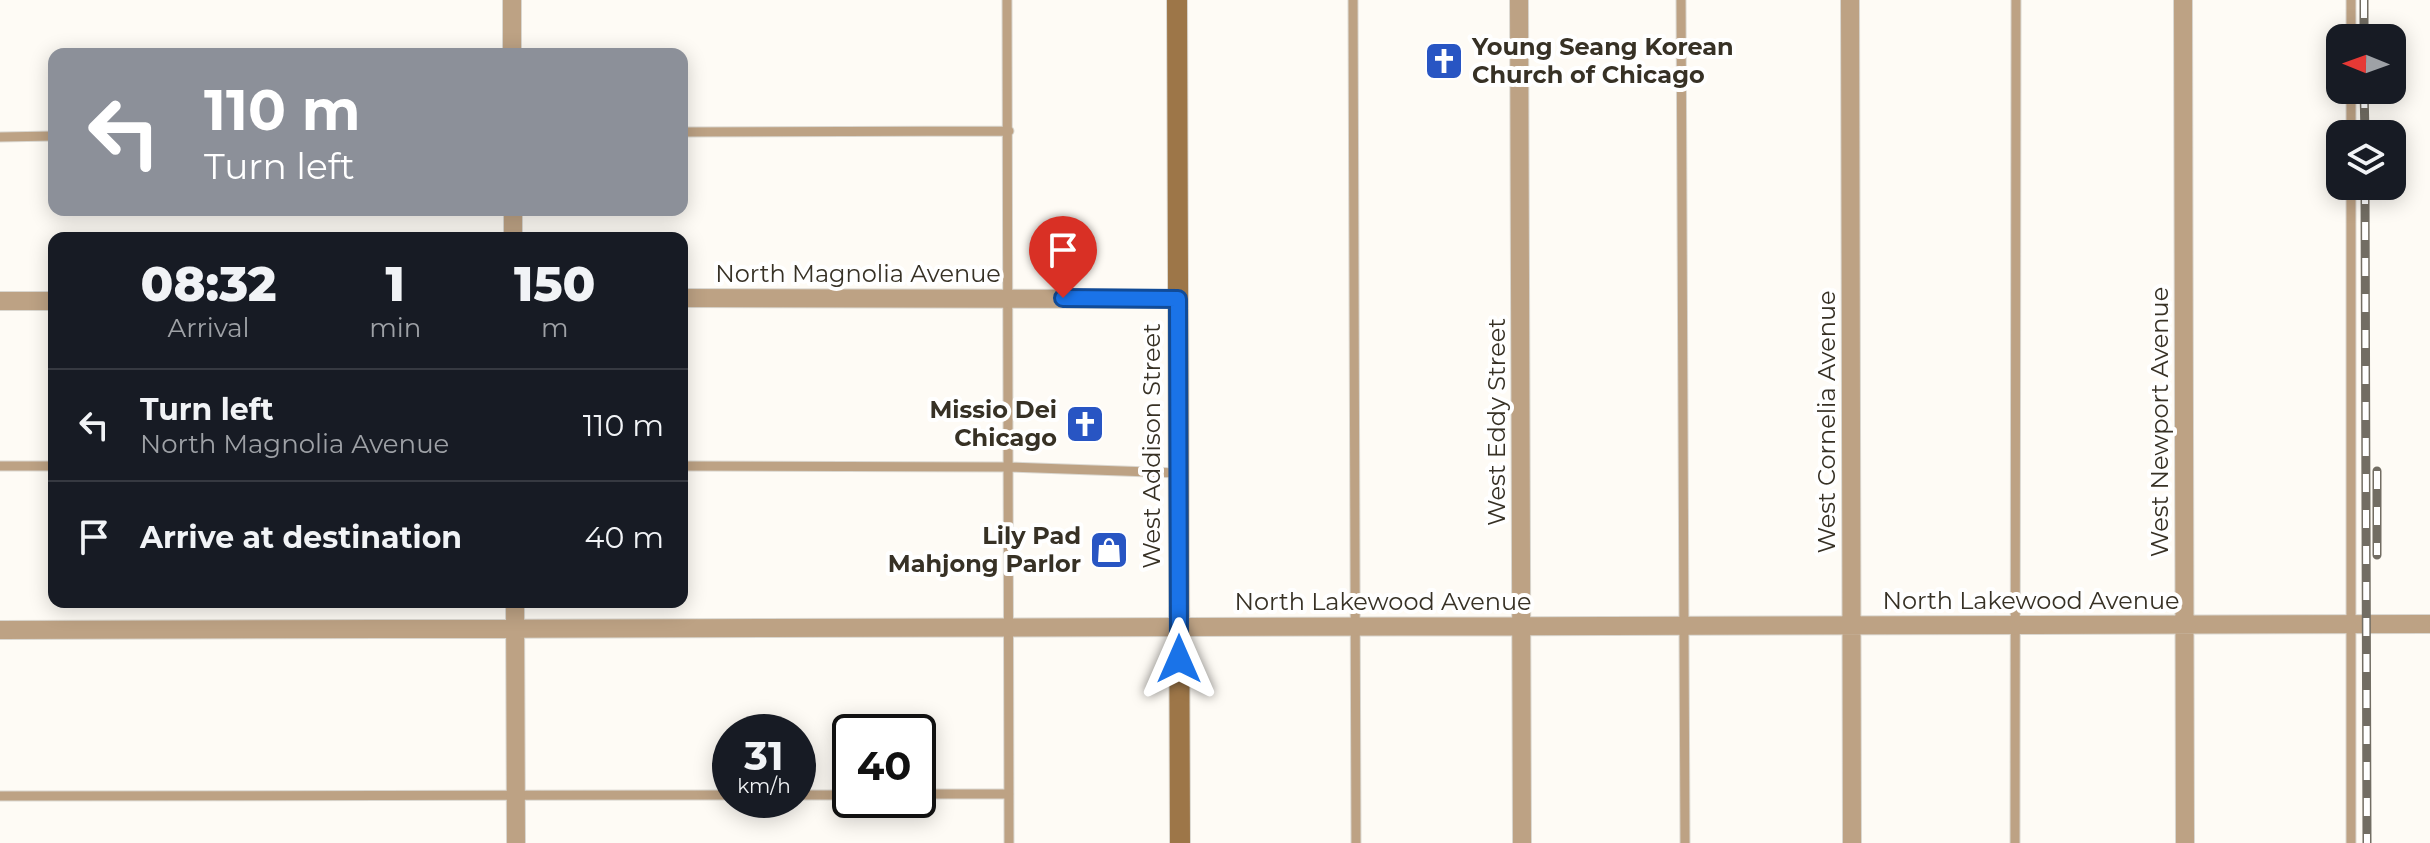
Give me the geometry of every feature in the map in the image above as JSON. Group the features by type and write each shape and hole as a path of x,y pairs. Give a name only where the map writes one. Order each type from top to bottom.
{"street":[{"path":"512,0 512,48"},
{"name":"West Addison Street","path":"1177,0 1180,843"},
{"name":"West Eddy Street","path":"1519,0 1522,843"},
{"name":"West Cornelia Avenue","path":"1850,0 1852,843"},
{"name":"West Newport Avenue","path":"2183,0 2185,843"},
{"name":"North Magnolia Avenue","path":"688,298 1178,299"},
{"path":"0,301 48,301"},
{"path":"515,608 516,843"},
{"name":"North Lakewood Avenue","path":"0,630 2430,624"}],"lane":[{"path":"1007,0 1009,843"},
{"path":"1353,0 1356,843"},
{"path":"1681,0 1685,843"},
{"path":"2015,843 2016,0"},
{"path":"2351,0 2351,24"},
{"path":"688,132 1009,131"},
{"path":"0,137 48,136"},
{"path":"2351,200 2351,843"},
{"path":"0,466 48,466"},
{"path":"688,466 1008,467 1179,473"},
{"path":"936,794 1009,794"},
{"path":"0,796 712,795"}],"railway":[{"path":"2364,0 2364,24"},
{"path":"2364,104 2365,120"},
{"path":"2365,200 2367,843"},
{"path":"2377,471 2377,555"}],"place":[{"name":"Young Seang Korean Church of Chicago","path":"1444,61"},
{"name":"Missio Dei Chicago","path":"1085,424"},
{"name":"Lily Pad Mahjong Parlor","path":"1109,550"}],"route":[{"path":"1063,298 1178,299 1179,659"}]}
